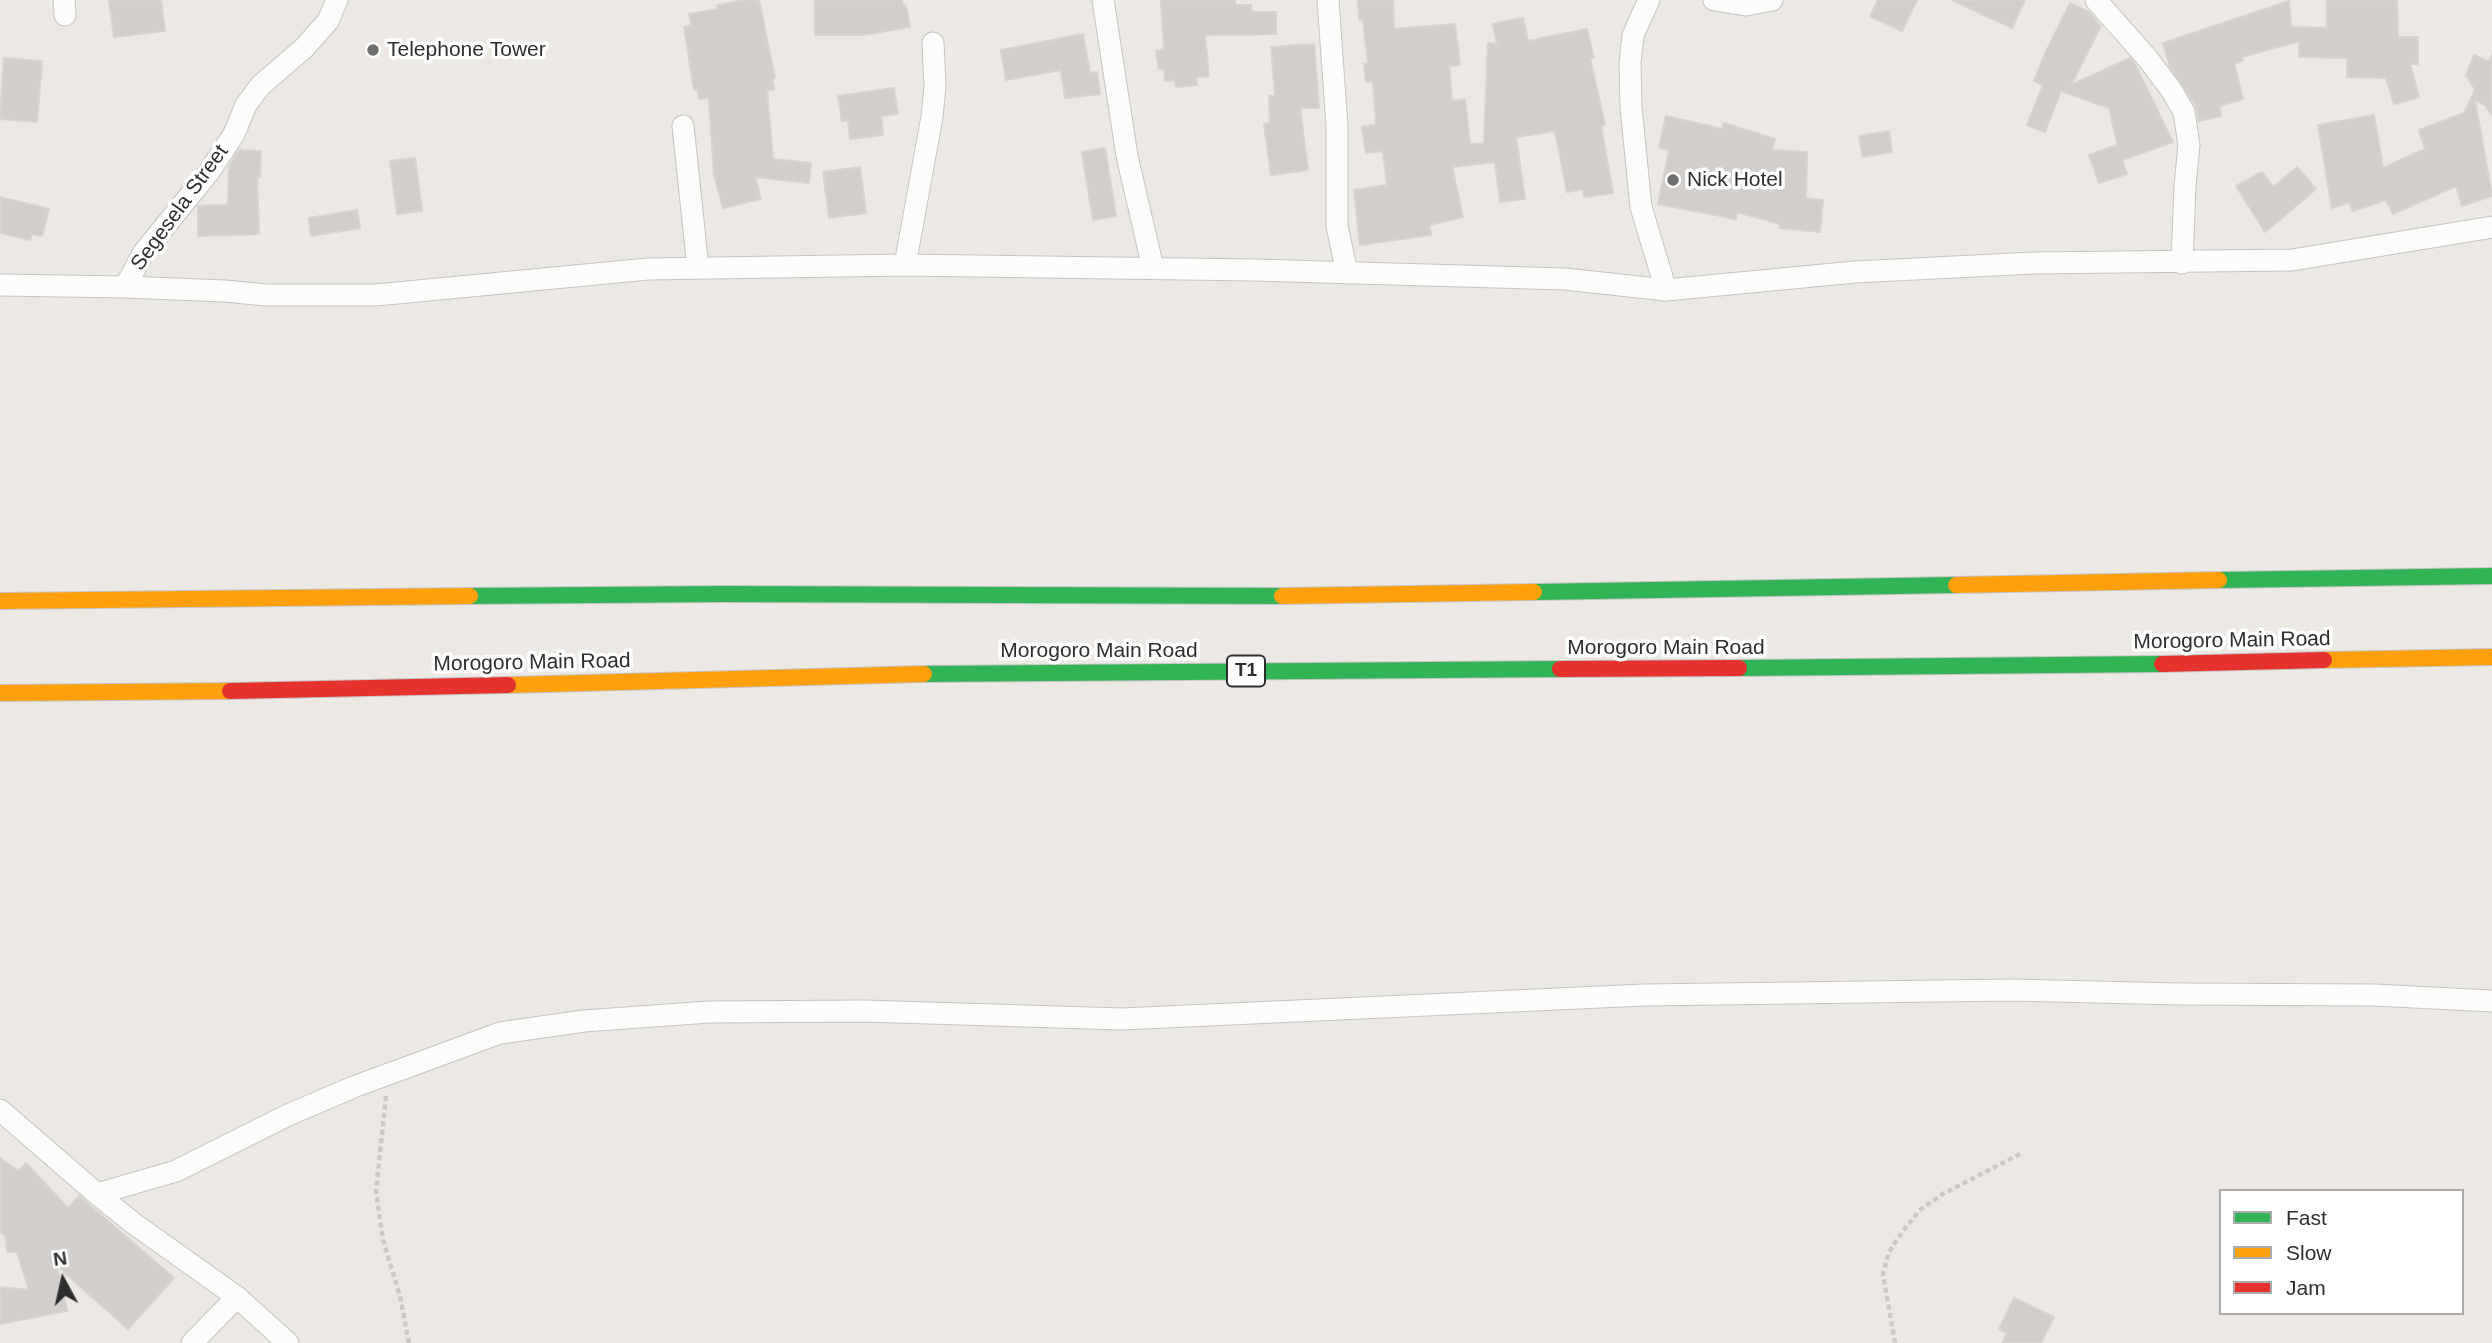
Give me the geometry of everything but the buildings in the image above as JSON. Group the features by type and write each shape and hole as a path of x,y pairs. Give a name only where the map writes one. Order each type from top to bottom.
{"highway":[{"path":"0,601 708,594 1258,596 2492,576"},
{"name":"Morogoro Main Road","path":"0,694 294,690 1005,672 1985,667 2492,657"}],"street":[{"name":"Segesela Street","path":"125,287 144,252 209,172 234,134 246,105 260,86 304,48 328,21 337,0"},
{"path":"1103,0 1127,156 1153,268"},
{"path":"1328,0 1337,125 1338,226 1348,273"},
{"path":"1649,0 1633,34 1630,63 1631,107 1641,207 1666,290"},
{"path":"1714,0 1746,5 1772,0"},
{"path":"2096,0 2148,59 2184,112 2189,145 2182,263"},
{"path":"905,264 932,117 933,43"},
{"path":"683,126 698,268"},
{"path":"0,285 125,287 266,295 376,295 648,269 905,264 1565,279 1666,290 1855,272 2033,264 2292,260 2492,227"},
{"path":"97,1195 176,1171 288,1115 388,1074 500,1033 584,1021 709,1012 864,1010 1122,1019 1644,995 2012,989 2179,994 2375,995 2492,1001"},
{"path":"0,1110 97,1195 237,1297 288,1343"},
{"path":"192,1343 237,1297"}],"path":[{"path":"388,1074 376,1191 383,1240 400,1296 409,1343"},
{"path":"1895,1343 1883,1274 1889,1252 1896,1241 1920,1210 1941,1195 2020,1154"}],"traffic: fast":[{"path":"2219,580 2492,576"},
{"path":"1534,592 1956,585"},
{"path":"470,596 1282,596"},
{"path":"1739,668 2162,664"},
{"path":"924,674 1560,669"}],"traffic: slow":[{"path":"1956,585 2219,580"},
{"path":"1282,596 1534,592"},
{"path":"0,601 470,596"},
{"path":"2324,660 2492,657"},
{"path":"508,685 924,674"},
{"path":"0,693 230,691"}],"traffic: jam":[{"path":"2162,664 2324,660"},
{"path":"1560,669 1739,668"},
{"path":"230,691 508,685"}],"place":[{"name":"Telephone Tower","path":"373,50"},
{"name":"Nick Hotel","path":"1673,180"}]}
